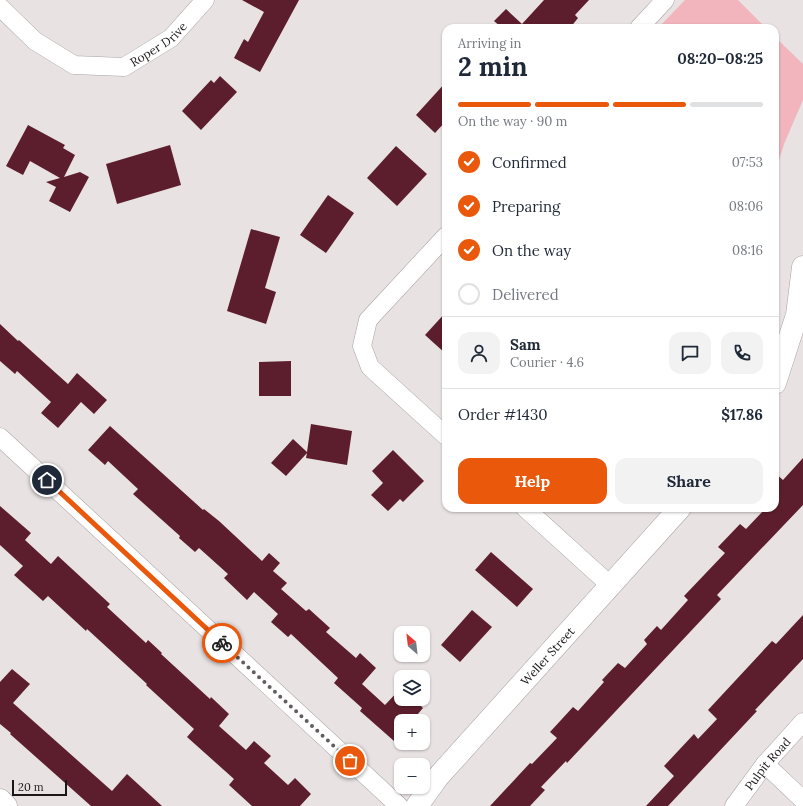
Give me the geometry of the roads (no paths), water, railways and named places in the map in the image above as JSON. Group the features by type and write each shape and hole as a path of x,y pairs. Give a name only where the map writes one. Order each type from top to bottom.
{"street":[{"name":"Roper Drive","path":"0,8 35,41 74,64 124,67 171,38 205,0"},
{"path":"643,24 665,0"},
{"path":"442,240 368,320 362,346 370,367 442,432"},
{"path":"779,371 797,315 803,267"},
{"path":"0,437 399,806"},
{"path":"529,512 610,585"},
{"name":"Weller Street","path":"417,806 437,778 676,512"},
{"name":"Pulpit Road","path":"734,806 765,764 803,722"},
{"path":"765,764 803,800"},
{"path":"0,800 6,806"}]}
